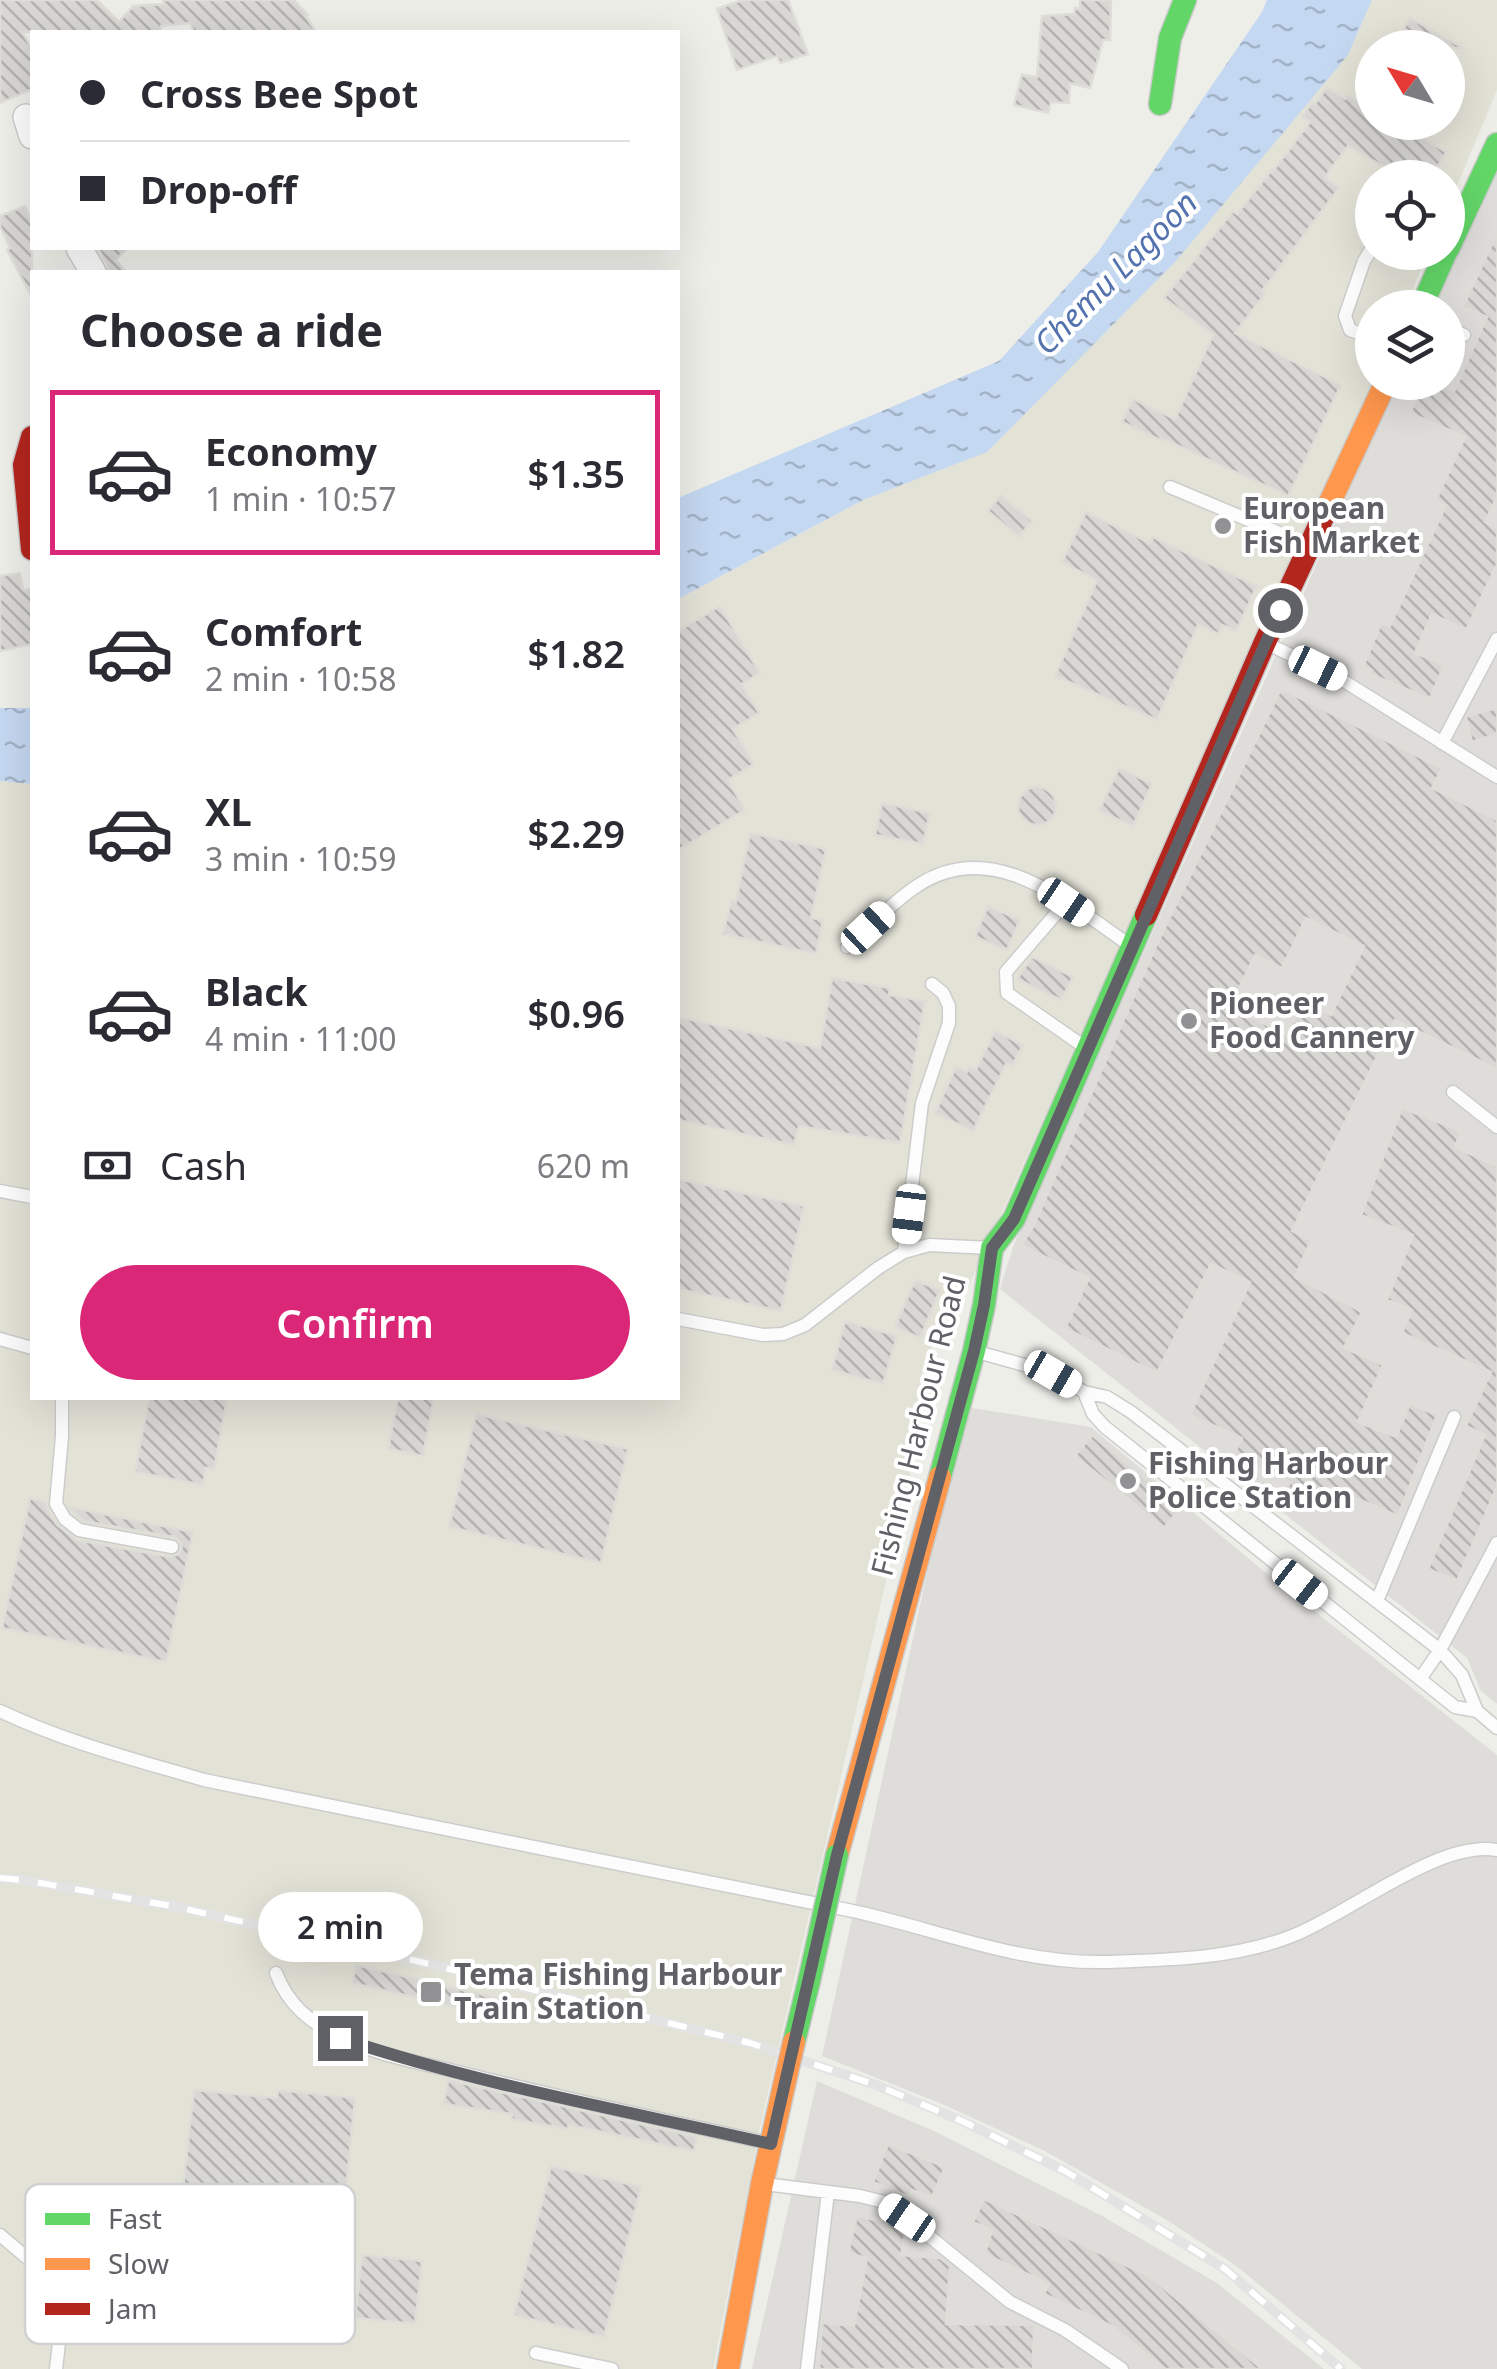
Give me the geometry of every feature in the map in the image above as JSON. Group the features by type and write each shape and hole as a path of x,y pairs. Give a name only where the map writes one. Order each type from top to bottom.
{"street":[{"path":"1160,104 1170,38 1185,0"},
{"path":"1465,210 1497,144"},
{"name":"Fishing Harbour Road","path":"728,2369 762,2184 837,1855 974,1351 992,1248 1014,1219 1266,642 1378,400"},
{"path":"30,440 19,465 30,536"}],"lane":[{"path":"1355,332 1350,330 1345,316 1361,270"},
{"path":"1170,487 1310,546"},
{"path":"1442,743 1497,639"},
{"path":"1266,642 1344,681 1497,777"},
{"path":"847,947 919,884 983,866 1009,872 1046,889 1133,947"},
{"path":"1066,902 1006,972 1007,994 1088,1050"},
{"path":"904,1252 922,1103 950,1023 949,1006 932,984"},
{"path":"1452,1092 1497,1127"},
{"path":"0,1191 30,1198"},
{"path":"680,1319 763,1335 784,1334 805,1325 904,1252 930,1245 992,1248"},
{"path":"0,1340 30,1348"},
{"path":"974,1351 1053,1374 1084,1392 1107,1397 1130,1412 1440,1650 1462,1675 1477,1711 1497,1728"},
{"path":"1084,1392 1104,1428 1455,1707 1477,1711"},
{"path":"62,1400 56,1504 65,1518 79,1530 172,1547"},
{"path":"1377,1601 1454,1417"},
{"path":"1420,1679 1440,1650 1497,1542"},
{"path":"0,1711 101,1750 204,1780 870,1915 1010,1953 1043,1958 1102,1962 1224,1955 1296,1935 1435,1860 1465,1849 1497,1850"},
{"path":"276,1972 283,1992 300,2013 340,2038 520,2088 771,2144"},
{"path":"762,2184 884,2202 1010,2302 1065,2330 1122,2369"},
{"path":"807,2369 828,2192"},
{"path":"0,2235 25,2256"},
{"path":"56,2369 58,2344"},
{"path":"536,2353 612,2369"}],"shaded area":[{"path":"1372,0 1497,0 1497,90 1465,166 1465,160 1355,160 1355,270 1421,270 1412,290 1355,290 1355,400 1365,400 966,1292 941,1314 908,1437 910,1477 761,2123 713,2369 0,2369 0,781 30,784 30,1400 680,1400 680,598 863,500 987,452 1348,55 1355,39 1355,140 1465,140 1465,30 1359,30"},
{"path":"1497,166 1497,1704 1481,1691 1467,1658 1000,1289 1013,1247 1389,400 1465,400 1465,290 1440,290 1449,270 1465,270 1465,235"},
{"path":"966,1407 1091,1427 1260,1568 1497,1755 1497,2369 1362,2369 1235,2265 1167,2220 1043,2150 822,2056"},
{"path":"817,2081 934,2131 1102,2216 1217,2283 1324,2369 752,2369"}],"water":[{"name":"Chemu Lagoon","path":"1267,0 1372,0 1359,30 1355,30 1348,55 1176,261 987,452 863,500 680,598 680,497 999,361 1098,252"},
{"path":"0,708 30,708 30,784 0,781"}],"building":[{"path":"0,0 97,0 119,22 133,6 163,4 163,0 294,0 308,15 315,30 193,30 190,23 161,26 161,30 30,30 22,32 30,45 30,90 0,103"},
{"path":"742,0 788,0 808,54 780,63 777,56 737,70 717,9"},
{"path":"1080,0 1111,0 1110,40 1103,40 1090,88 1070,83 1069,103 1051,102 1048,113 1014,105 1022,75 1037,77 1042,16 1074,14 1075,8 1080,9"},
{"path":"1410,18 1431,30 1402,30"},
{"path":"1327,87 1345,99 1347,95 1355,100 1355,140 1426,140 1446,152 1441,160 1372,160 1348,146 1325,177 1339,188 1235,333 1341,385 1288,496 1122,422 1133,399 1175,419 1213,335 1164,298 1233,211 1237,214 1272,172 1310,122 1302,117 1312,102 1315,104"},
{"path":"25,206 30,217 30,293 7,250 10,248 0,216"},
{"path":"1497,233 1497,497 1485,522 1497,528 1497,564 1466,630 1432,614 1415,653 1444,665 1430,699 1370,674 1372,670 1363,667 1381,623 1390,626 1446,505 1436,500 1465,437 1410,413 1416,400 1465,400 1465,366 1487,317 1465,308"},
{"path":"99,250 125,250 116,260 124,270 108,270"},
{"path":"1001,495 1032,521 1019,537 988,511"},
{"path":"1086,512 1150,543 1153,537 1257,586 1236,631 1222,625 1219,634 1198,625 1157,720 1055,676 1097,580 1062,562"},
{"path":"20,573 23,590 30,589 30,644 0,651 0,576"},
{"path":"720,606 760,673 742,684 759,713 733,729 754,764 728,780 745,810 680,849 680,630"},
{"name":"Pioneer Food Cannery","path":"1281,689 1442,768 1432,788 1497,820 1497,1069 1395,1020 1292,1231 1311,1240 1295,1277 1362,1312 1344,1348 1383,1365 1358,1422 1396,1437 1410,1404 1437,1415 1398,1516 1330,1487 1321,1506 1286,1490 1290,1482 1234,1454 1242,1438 1190,1415 1250,1282 1211,1264 1157,1373 1065,1328 1089,1278 1021,1245 1033,1227 1156,946","holes":["1306,918 1364,946 1331,1015 1303,1002 1287,1035 1230,1007 1255,955 1282,968"]},
{"path":"1497,708 1497,734 1472,742 1467,716"},
{"path":"1119,768 1152,784 1133,826 1099,811"},
{"path":"1037,787 1051,792 1056,806 1051,820 1037,825 1023,820 1018,806 1023,792"},
{"path":"882,803 930,813 923,844 875,835"},
{"path":"750,833 826,849 811,918 823,920 816,954 723,934 731,901 736,902"},
{"path":"988,906 1020,920 1007,950 975,937"},
{"path":"1032,957 1073,977 1061,1000 1017,979"},
{"path":"832,978 890,988 889,995 925,1001 900,1143 799,1126 794,1145 680,1120 680,1017 820,1048"},
{"path":"995,1031 1023,1045 1012,1066 1006,1064 973,1131 935,1113 956,1067 967,1072 969,1067 976,1070"},
{"path":"1402,1108 1461,1131 1455,1147 1497,1166 1497,1487 1457,1581 1428,1569 1485,1435 1466,1426 1491,1372 1402,1333 1412,1310 1387,1300 1413,1235 1361,1215"},
{"path":"680,1179 804,1206 781,1311 680,1289"},
{"path":"915,1280 940,1290 920,1338 895,1327"},
{"path":"845,1321 897,1336 883,1384 832,1370"},
{"path":"149,1400 227,1400 214,1469 206,1468 203,1485 135,1472"},
{"path":"398,1400 434,1400 423,1456 388,1449"},
{"path":"476,1414 628,1449 601,1563 449,1527"},
{"name":"Fishing Harbour Police Station","path":"1092,1435 1181,1507 1164,1528 1075,1456"},
{"path":"30,1498 46,1502 57,1525 77,1540 170,1557 182,1548 174,1537 83,1521 69,1507 193,1532 166,1662 2,1628"},
{"path":"356,1965 510,2001 506,2018 352,1983"},
{"path":"448,2080 697,2137 694,2151 444,2104"},
{"path":"194,2090 277,2098 278,2090 355,2098 347,2184 183,2184"},
{"path":"888,2144 945,2167 932,2197 912,2190 909,2197 873,2182"},
{"path":"551,2166 641,2187 604,2337 514,2315"},
{"path":"984,2199 1149,2276 1262,2369 1165,2369 1112,2326 1044,2294 1049,2284 985,2254 992,2230 973,2222"},
{"path":"857,2216 906,2230 901,2255 940,2258 950,2266 946,2324 1034,2325 1033,2369 819,2369 822,2323 854,2326 867,2258 848,2253"},
{"path":"362,2255 422,2261 415,2324 355,2318"}],"railway":[{"path":"0,1878 177,1907 421,1962 750,2043 876,2085 1065,2171 1225,2269 1341,2369"}],"traffic: fast":[{"path":"1160,104 1170,38 1185,0"},
{"path":"1465,213 1497,144"},
{"path":"1429,290 1438,270"},
{"path":"940,1477 974,1351 992,1248 1014,1219 1146,915"},
{"path":"809,1981 837,1855"},
{"path":"794,2042 809,1981"}],"traffic: slow":[{"path":"1324,515 1378,400"},
{"path":"837,1855 940,1477"},
{"path":"787,2072 794,2042"},
{"path":"728,2369 787,2072"}],"traffic: jam":[{"path":"30,444 24,465 30,528"},
{"path":"1146,915 1324,515"}],"place":[{"name":"European Fish Market","path":"1223,526"},
{"name":"Pioneer Food Cannery","path":"1189,1021"},
{"name":"Fishing Harbour Police Station","path":"1128,1481"},
{"name":"Tema Fishing Harbour Train Station","path":"431,1992"}],"route":[{"path":"340,2038 520,2088 771,2144 837,1855 974,1351 992,1248 1014,1219 1280,610"}]}
